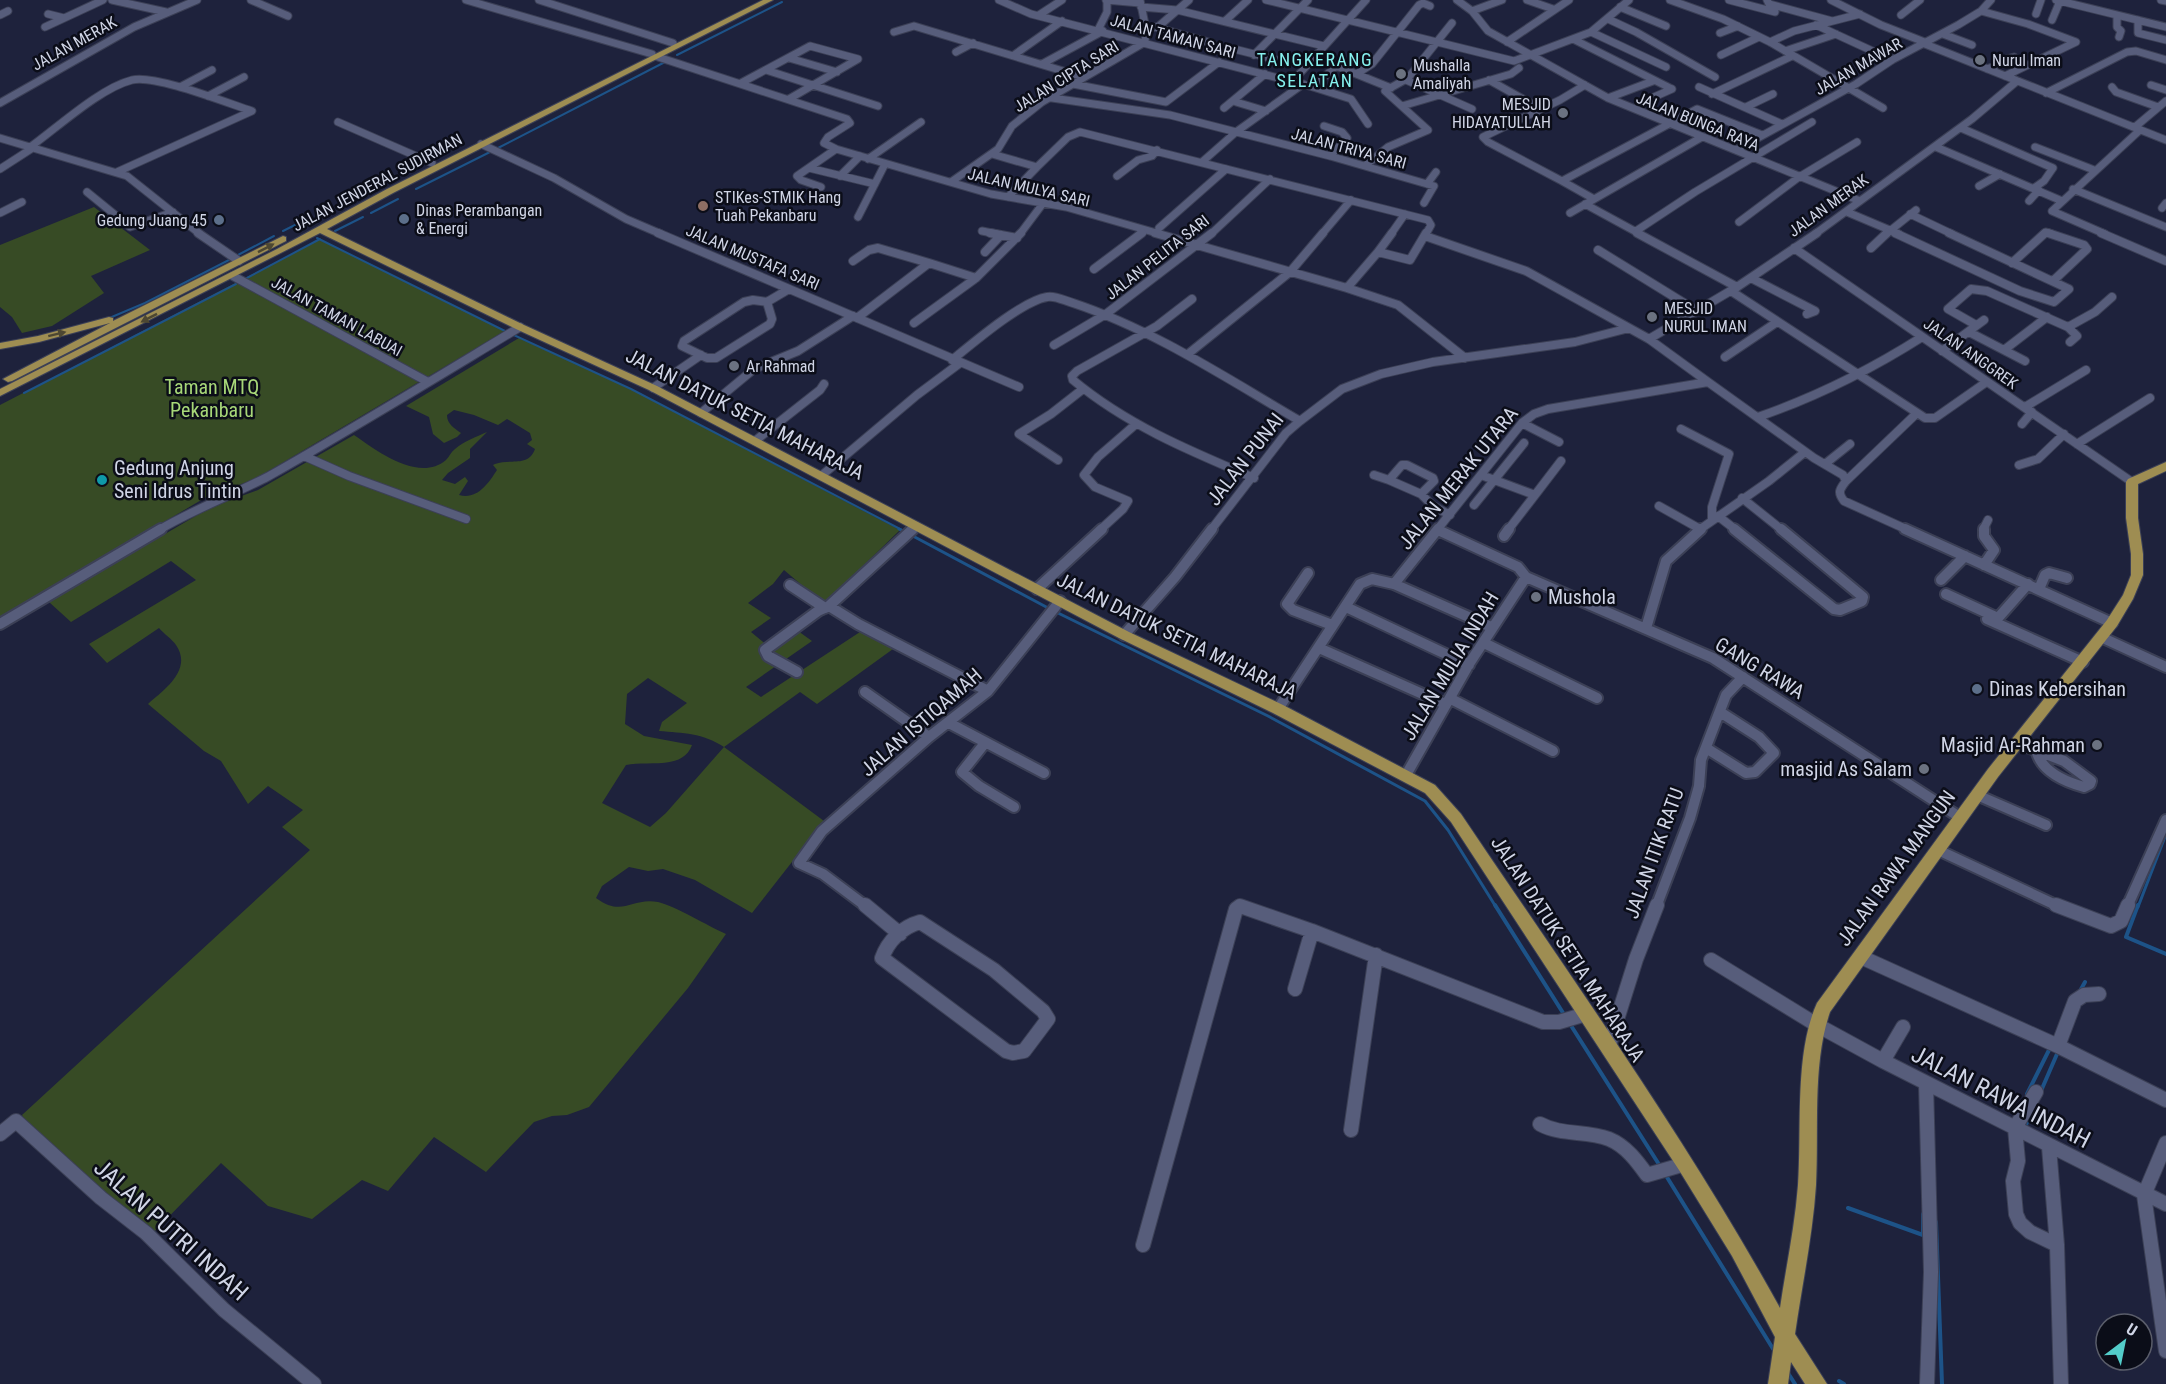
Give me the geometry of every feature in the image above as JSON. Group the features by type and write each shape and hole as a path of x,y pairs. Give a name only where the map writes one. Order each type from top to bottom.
{"main road":[{"name":"JALAN JENDERAL SUDIRMAN","path":"655,55 673,43 759,0"},
{"name":"JALAN JENDERAL SUDIRMAN","path":"1,389 176,294 432,163 769,0"},
{"name":"JALAN JENDERAL SUDIRMAN","path":"1,389 232,276 595,85"},
{"name":"JALAN DATUK SETIA MAHARAJA","path":"319,229 512,331 653,388 914,527 1037,589 1058,603 1278,708 1430,789 1456,818 1580,1015 1608,1048 1678,1166 1738,1250 1786,1338 1814,1379"},
{"path":"0,346 92,326 176,294"},
{"path":"2132,482 2166,466"},
{"name":"JALAN RAWA MANGUN","path":"1778,1384 1807,1186 1809,1093 1816,1025 1823,1008 1977,795 2103,638 2129,596 2137,575 2138,554 2132,518 2132,482"}],"street":[{"path":"45,27 103,0"},
{"path":"111,0 166,12"},
{"path":"177,0 189,3"},
{"name":"JALAN MERAK","path":"0,103 134,27 197,0"},
{"path":"251,0 288,16"},
{"path":"466,0 655,55 850,120 850,123 828,137 824,143 836,149 797,178 821,187"},
{"path":"539,0 673,43"},
{"name":"JALAN TAMAN SARI","path":"999,0 1039,15 1293,81 1351,99 1368,123"},
{"path":"1039,15 1062,0"},
{"path":"1042,64 1100,30 1107,12 1106,0 1177,10 1324,46"},
{"path":"1146,29 1155,27 1189,0"},
{"path":"1225,21 1248,0"},
{"path":"1266,0 1514,61 1591,32 1629,0"},
{"path":"1254,55 1308,0"},
{"path":"1293,81 1366,0"},
{"name":"JALAN BUNGA RAYA","path":"1457,0 1472,10 1488,31 1608,98 1860,201"},
{"path":"1472,10 1502,0"},
{"path":"1527,0 1553,9"},
{"path":"1507,42 1569,0"},
{"path":"1670,0 1738,26 1770,42 1883,108"},
{"path":"1729,0 1781,13 1788,8"},
{"path":"1767,0 1769,4 1832,21"},
{"path":"1831,0 1926,44 2166,140"},
{"path":"1901,15 1920,0"},
{"name":"JALAN MAWAR","path":"1736,150 1850,87 1892,60 1943,34 1981,11 1991,0"},
{"path":"2036,14 2041,0"},
{"path":"2161,0 2166,1"},
{"path":"2052,20 2058,1 2166,27"},
{"path":"1140,3 1146,29 1145,42"},
{"path":"1358,73 1372,64 1419,5 1425,3"},
{"path":"70,5 85,8"},
{"path":"1620,7 1666,26"},
{"path":"0,15 8,11"},
{"path":"1981,11 2028,24 2076,42 2005,76"},
{"path":"48,14 64,18"},
{"path":"1770,42 1816,25 1860,14"},
{"path":"2117,15 2117,27 2121,31 2119,37"},
{"path":"1608,19 1636,32 1715,77"},
{"path":"1014,55 1062,21"},
{"path":"2138,21 2138,33 2166,40"},
{"path":"1388,90 1406,80 1452,23"},
{"path":"1816,25 1892,60"},
{"path":"894,33 905,27 914,26 1083,77"},
{"path":"1720,33 1738,26"},
{"path":"1155,27 1212,43"},
{"path":"1591,32 1666,67"},
{"path":"1785,51 1836,34"},
{"path":"1943,34 1970,42 1972,45"},
{"path":"1721,55 1759,37"},
{"path":"1573,39 1672,89 1654,98"},
{"path":"956,52 973,42"},
{"name":"JALAN CIPTA SARI","path":"951,182 992,154 1004,142 1011,127 1083,77 1145,42"},
{"path":"741,83 810,46 858,59 789,99"},
{"path":"1238,50 1277,60"},
{"path":"2046,93 2127,52 2136,51 2166,60"},
{"path":"1712,94 1792,56"},
{"path":"1987,69 1995,66 1996,62 2014,57"},
{"path":"789,58 837,72"},
{"path":"1073,84 1166,102 1219,62"},
{"path":"1312,87 1335,67 1358,73 1388,90 1402,106 1428,128 1428,130 1388,147 1366,165"},
{"path":"1402,106 1489,80 1519,68"},
{"path":"1618,73 1629,68"},
{"path":"180,87 212,70"},
{"path":"766,70 878,106"},
{"path":"1224,108 1265,74"},
{"path":"208,96 244,77"},
{"path":"0,169 84,107 122,82 134,79 145,79 180,87 251,112 117,172"},
{"path":"1406,80 1472,109"},
{"path":"1489,80 1541,109"},
{"path":"1608,98 1653,81"},
{"name":"JALAN MERAK","path":"1648,339 1734,289 1847,212 1898,171 1961,128 2017,81"},
{"path":"1202,162 1236,132 1304,84"},
{"path":"1585,85 1483,138 1594,199"},
{"path":"2151,85 2166,90"},
{"path":"1699,87 1782,124"},
{"path":"2112,87 2116,92 2158,107"},
{"path":"1746,107 1773,94"},
{"name":"JALAN TRIYA SARI","path":"1052,98 1170,115 1366,165 1435,188 1424,203"},
{"path":"2057,107 2066,100"},
{"path":"2166,101 2052,209 2054,212 2166,261"},
{"path":"1236,102 1266,111"},
{"path":"1562,181 1699,109 1762,135"},
{"path":"2102,126 2110,118"},
{"path":"339,122 432,163"},
{"path":"868,159 921,122"},
{"path":"1636,231 1812,122"},
{"path":"1324,126 1342,132 1347,138 1330,156"},
{"path":"1961,128 2054,168 2030,201"},
{"path":"1008,197 1076,132 1157,150 1430,222 1425,236 1410,260 1378,252"},
{"path":"1570,213 1702,137"},
{"path":"0,138 117,172 139,183 173,212 239,261"},
{"path":"1739,222 1799,177 1857,142"},
{"name":"JALAN MUSTAFA SARI","path":"482,144 554,178 626,219 1019,387"},
{"path":"1936,147 2062,201"},
{"path":"2035,147 2094,171"},
{"name":"JALAN MULYA SARI","path":"836,149 1008,197 1044,202 1144,231 1200,244 1347,288 1398,305 1465,358"},
{"path":"1117,176 1138,160 1147,158 1157,150"},
{"path":"992,154 1037,167"},
{"path":"840,176 860,156"},
{"path":"2058,166 2067,159"},
{"path":"858,217 885,164"},
{"path":"809,168 875,184"},
{"path":"1159,228 1226,169"},
{"path":"1427,184 1436,172"},
{"path":"1979,186 2000,174"},
{"name":"JALAN PELITA SARI","path":"1054,345 1106,314 1200,244 1270,179"},
{"path":"2073,189 2166,228"},
{"path":"87,192 130,227 173,212"},
{"path":"1188,354 1290,272 1351,200"},
{"path":"0,213 22,202"},
{"path":"914,323 976,278 1017,238 1044,202"},
{"path":"1586,204 1734,289 1777,322 1858,373 1916,414 1932,420 1966,398 1985,382"},
{"path":"1847,212 1890,229 1990,278 2045,301 2054,302 2069,289 2012,263 1913,212 1890,229 1871,248"},
{"path":"1347,288 1378,252 1405,214"},
{"path":"982,231 1017,238"},
{"path":"1094,269 1144,231"},
{"path":"2012,263 2046,232 2084,245 2087,249 2054,281"},
{"path":"985,252 1001,235"},
{"path":"1425,236 1526,271 1648,339 1805,452 1843,475 1846,481"},
{"path":"853,261 869,250 878,248 976,278"},
{"name":"JALAN ANGGREK","path":"1794,248 2132,482"},
{"path":"1598,250 1697,311"},
{"path":"701,413 754,369 798,351 855,317 929,263"},
{"name":"JALAN TAMAN LABUAI","path":"232,276 428,382"},
{"path":"1751,278 1815,311 1807,314"},
{"path":"1942,351 1980,323 1948,309 1965,293 1976,288 2068,327 2077,336 2070,342"},
{"path":"767,302 772,319 767,326 719,357 710,358 684,347 682,342 744,302 753,300 767,302 789,289"},
{"name":"JALAN PUNAI","path":"821,476 993,328 1042,297 1050,296 1106,314 1188,354 1300,421 1286,434 1175,578 1124,635"},
{"path":"2068,327 2095,312 2112,297"},
{"path":"1192,299 1146,332 1077,371 1072,376 1073,380 1136,424 1180,447 1254,478"},
{"path":"2004,350 2047,317"},
{"path":"1725,357 1777,322"},
{"path":"1300,421 1339,391 1354,383 1465,358 1569,343 1629,328"},
{"path":"0,624 199,507 257,482 304,456 512,331"},
{"path":"1969,332 2025,361"},
{"path":"1758,417 1810,399 1891,357 1922,337"},
{"path":"653,388 701,355"},
{"path":"2022,424 2028,410 2086,370"},
{"name":"JALAN MERAK UTARA","path":"1394,584 1522,423 1534,414 1548,409 1708,382"},
{"path":"755,441 820,390 824,384"},
{"path":"1058,460 1019,434 1051,414 1083,389"},
{"path":"2077,444 2150,398"},
{"path":"1916,414 1846,481 1839,490 1839,495 1844,501 2112,623"},
{"path":"1522,423 1560,442"},
{"path":"1037,589 1123,509 1128,501 1094,486 1087,481 1084,475 1098,457 1136,424"},
{"path":"1681,429 1729,454 1712,507 1715,517 1834,609 1840,610 1862,600 1863,597 1847,582 1742,498"},
{"path":"2019,465 2026,466 2035,460 2064,434"},
{"path":"1474,505 1524,443"},
{"path":"1825,464 1850,444"},
{"path":"1646,628 1666,561 1715,517 1769,481 1805,452"},
{"path":"304,456 349,476 466,519"},
{"path":"1504,536 1561,461"},
{"path":"1389,480 1402,465 1407,465 1433,478 1434,481 1421,494"},
{"path":"1374,475 1421,494 1433,506 1450,515"},
{"path":"1481,475 1535,495"},
{"path":"1659,506 1700,529"},
{"path":"1984,564 1994,550 1983,538 1982,531 1988,520"},
{"path":"797,672 768,656 765,650 827,607 914,527"},
{"name":"GANG RAWA","path":"1438,530 1518,567 1526,577 1713,658 1961,818"},
{"path":"1941,580 1965,556"},
{"path":"1308,573 1287,604 1293,610 1332,625"},
{"path":"2039,589 2044,575 2049,573 2067,579"},
{"name":"JALAN MULIA INDAH","path":"1406,775 1484,643 1491,627 1526,577"},
{"path":"1278,708 1332,625 1365,580 1374,578 1394,584 1491,627"},
{"path":"1946,594 1998,618 2028,584"},
{"path":"790,585 858,624 988,691"},
{"name":"JALAN ISTIQAMAH","path":"900,934 822,875 807,865 799,863 822,831 930,737 988,691 1058,603"},
{"path":"1346,607 1469,665"},
{"path":"1987,618 2083,662"},
{"path":"2103,638 2166,667"},
{"path":"1484,643 1597,698"},
{"path":"1318,648 1448,702 1553,751"},
{"name":"JALAN ITIK RATU","path":"1608,1048 1636,959 1690,818 1706,748 1726,695 1743,677"},
{"path":"865,692 930,737"},
{"path":"1706,748 1746,773 1751,773 1774,753 1759,737 1720,712"},
{"path":"949,723 1044,773"},
{"path":"985,743 962,772 979,786 1014,807"},
{"path":"2017,743 2037,753"},
{"path":"1977,795 2046,825"},
{"path":"1938,850 2073,913 2111,926 2121,921 2166,820"},
{"path":"1143,1245 1236,909 1240,906 1376,955 1543,1022 1558,1022 1580,1015"},
{"path":"915,923 926,924 1011,984 1045,1011 1048,1019 1024,1051 1013,1053 1006,1050 886,963 882,955 900,934 915,923"},
{"path":"1295,989 1312,931"},
{"path":"1351,1130 1376,955"},
{"path":"1861,957 2058,1046 2166,1100"},
{"name":"JALAN RAWA INDAH","path":"1711,960 1816,1025 1883,1061 2015,1128 2049,1148 2166,1204"},
{"path":"2058,1046 2075,1001 2085,995 2099,994"},
{"path":"1883,1061 1903,1027"},
{"path":"1926,1083 1931,1272 1927,1384"},
{"path":"2036,1092 2015,1128 2018,1161 2013,1181 2016,1214 2020,1223 2030,1232 2057,1245"},
{"name":"JALAN PUTRI INDAH","path":"0,1134 16,1121 101,1198 146,1233 225,1310 315,1383"},
{"path":"1539,1124 1548,1130 1566,1136 1606,1138 1628,1152 1647,1175 1678,1166"},
{"path":"2166,1143 2144,1194 2166,1351"},
{"path":"2049,1148 2057,1245 2061,1384"},
{"path":"1814,1379 1829,1384"}],"green space":[{"path":"94,207 150,250 91,276 104,293 52,326 22,333 12,317 0,307 0,245"},
{"name":"Taman MTQ Pekanbaru","path":"320,239 505,331 255,479 208,496 0,619 0,405"},
{"path":"519,338 631,389 900,530 824,604 784,570 773,584 748,603 771,618 751,632 768,646 798,631 812,641 746,687 761,697 860,632 893,649 817,704 800,692 724,747 824,821 752,913 695,880 663,869 648,871 629,867 602,886 596,898 605,904 620,907 641,902 658,902 726,934 688,988 589,1107 567,1115 552,1116 534,1122 486,1172 434,1137 388,1191 362,1180 312,1219 268,1206 221,1163 151,1235 27,1125 22,1115 310,850 282,827 303,810 268,786 248,804 221,761 204,751 148,704 174,679 181,663 176,645 159,628 107,663 89,644 196,580 171,561 71,622 49,602 211,507 258,490 354,435 398,462 423,468 435,466 446,460 462,444 487,432 470,449 470,458 442,480 455,484 465,477 468,481 459,495 465,496 477,493 486,485 497,470 493,465 501,462 523,461 532,455 535,449 527,444 532,440 530,433 507,419 498,425 454,410 447,415 447,418 451,426 461,433 444,443 433,434 429,417 406,406","holes":["648,678 687,703 662,722 659,731 701,736 724,747 666,813 650,827 602,803 626,765 672,761 681,758 692,745 644,736 625,724 627,694"]}],"waterway":[{"path":"677,55 782,2"},
{"path":"498,148 665,62"},
{"path":"416,189 490,152"},
{"path":"371,213 398,199"},
{"path":"335,231 363,217"},
{"path":"283,231 295,225 300,228"},
{"path":"238,255 274,236"},
{"path":"245,279 320,239"},
{"path":"320,239 505,331 631,389 902,530"},
{"path":"107,319 145,303 229,260"},
{"path":"24,393 236,284"},
{"path":"899,529 905,532"},
{"path":"911,535 1050,609"},
{"path":"1056,612 1268,716 1425,801 1448,830 1496,907"},
{"path":"2138,907 2166,834"},
{"path":"1495,905 1565,1016"},
{"path":"2138,905 2126,937 2166,954"},
{"path":"2080,991 2085,982"},
{"path":"1570,1024 1660,1166"},
{"path":"2027,1094 2049,1050"},
{"path":"2041,1091 2057,1054"},
{"path":"2025,1127 2031,1113"},
{"path":"1665,1174 1775,1352"},
{"path":"1848,1208 1923,1235 1923,1214"},
{"path":"1936,1222 1942,1384"},
{"path":"1788,1373 1795,1384"},
{"path":"1839,1381 1844,1384"}],"place":[{"name":"Nurul Iman","path":"1980,60"},
{"name":"Mushalla Amaliyah","path":"1401,74"},
{"name":"MESJID HIDAYATULLAH","path":"1563,113"},
{"name":"STIKes-STMIK Hang Tuah Pekanbaru","path":"703,206"},
{"name":"Dinas Perambangan & Energi","path":"404,219"},
{"name":"Gedung Juang 45","path":"219,220"},
{"name":"MESJID NURUL IMAN","path":"1652,317"},
{"name":"Ar Rahmad","path":"734,366"},
{"name":"Gedung Anjung Seni Idrus Tintin","path":"102,480"},
{"name":"Mushola","path":"1536,597"},
{"name":"Dinas Kebersihan","path":"1977,689"},
{"name":"Masjid Ar-Rahman","path":"2097,745"},
{"name":"masjid As Salam","path":"1924,769"}],"district":[{"name":"TANGKERANG SELATAN","path":"1315,70"}]}
